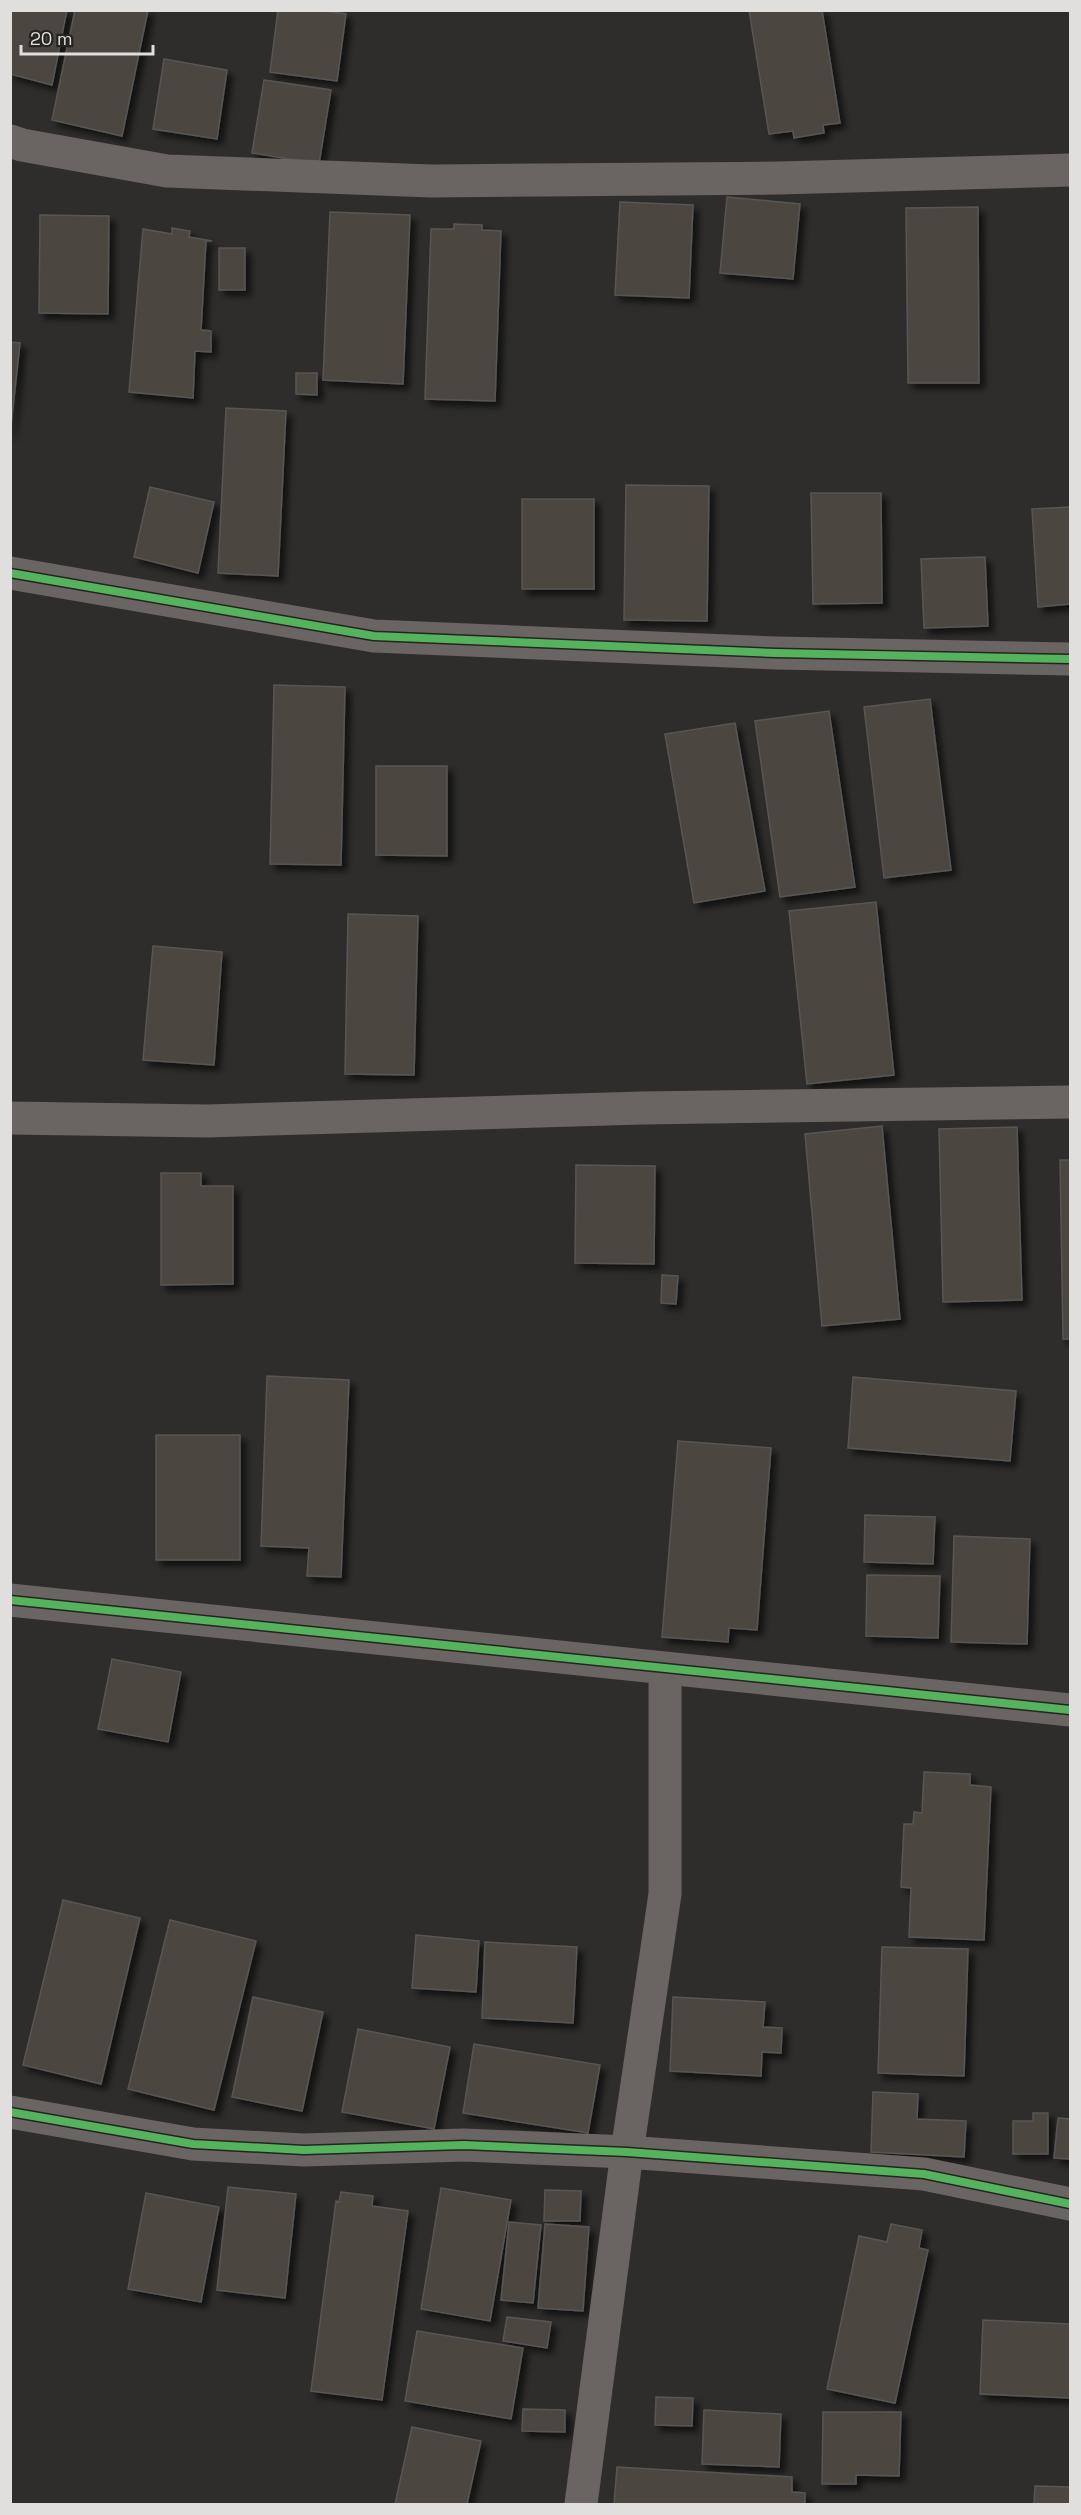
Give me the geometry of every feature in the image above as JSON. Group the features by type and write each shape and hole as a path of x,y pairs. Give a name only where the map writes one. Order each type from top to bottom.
{"street":[{"path":"10,141 167,171 419,180 779,178 1071,170"},
{"path":"10,573 374,636 776,653 1071,659"},
{"path":"10,1118 207,1121 653,1108 1071,1102"},
{"path":"10,1600 1071,1710"},
{"path":"581,2505 627,2152 665,1894 664,1668"},
{"path":"10,2112 193,2144 304,2150 464,2145 627,2152 924,2174 1071,2204"}],"building":[{"path":"10,10 67,10 52,85 10,74"},
{"path":"75,10 148,10 122,136 52,120"},
{"path":"278,10 318,10 346,14 337,81 270,72"},
{"path":"749,10 822,10 840,123 823,125 824,133 794,138 793,131 769,134"},
{"path":"164,59 227,70 217,139 153,129"},
{"path":"264,80 331,90 319,164 252,153"},
{"path":"727,197 800,204 793,279 720,273"},
{"path":"620,202 693,205 689,298 615,295"},
{"path":"978,207 979,383 908,383 906,208"},
{"path":"330,212 410,215 403,384 323,380"},
{"path":"40,215 109,216 108,314 39,313"},
{"path":"454,224 482,225 482,230 501,231 495,401 425,399 431,229 454,229"},
{"path":"172,228 190,231 189,237 212,241 206,241 201,330 211,331 211,352 195,351 193,398 129,392 143,229 172,234"},
{"path":"219,248 245,248 245,290 219,290"},
{"path":"10,342 20,343 10,435"},
{"path":"296,373 317,373 317,395 296,394"},
{"path":"226,408 286,411 278,576 218,573"},
{"path":"626,485 709,486 707,621 624,620"},
{"path":"150,487 214,502 198,573 134,557"},
{"path":"811,493 881,493 882,603 813,604"},
{"path":"522,499 594,499 594,589 522,589"},
{"path":"1070,507 1070,604 1038,607 1032,509"},
{"path":"985,557 988,626 924,628 921,559"},
{"path":"274,685 345,687 341,865 270,864"},
{"path":"930,699 951,870 884,878 864,707"},
{"path":"829,711 855,887 780,897 755,721"},
{"path":"735,723 765,891 694,903 665,734"},
{"path":"376,766 447,766 447,856 376,855"},
{"path":"876,902 894,1075 807,1084 789,911"},
{"path":"348,914 418,916 414,1075 345,1074"},
{"path":"153,946 222,952 214,1065 143,1060"},
{"path":"882,1126 900,1319 822,1326 805,1134"},
{"path":"1017,1127 1022,1300 943,1302 939,1129"},
{"path":"1060,1160 1070,1160 1070,1339 1063,1339"},
{"path":"576,1165 655,1166 654,1264 575,1263"},
{"path":"161,1173 201,1173 201,1186 233,1186 233,1284 161,1285"},
{"path":"662,1275 678,1276 676,1304 661,1303"},
{"path":"267,1376 349,1380 341,1577 307,1576 309,1548 261,1546"},
{"path":"853,1377 1016,1391 1010,1461 848,1448"},
{"path":"156,1435 240,1435 240,1560 156,1560"},
{"path":"678,1441 771,1448 757,1630 729,1628 728,1642 662,1637"},
{"path":"865,1515 935,1517 933,1564 864,1562"},
{"path":"954,1536 1030,1539 1027,1644 951,1642"},
{"path":"867,1575 940,1576 938,1638 866,1636"},
{"path":"112,1659 181,1672 168,1742 98,1729"},
{"path":"924,1772 970,1774 970,1785 991,1787 984,1940 909,1937 911,1888 901,1887 904,1824 913,1824 914,1812 922,1813"},
{"path":"63,1900 140,1918 101,2084 23,2065"},
{"path":"170,1920 256,1941 214,2110 128,2089"},
{"path":"416,1935 479,1941 476,1992 412,1988"},
{"path":"485,1942 577,1947 573,2023 482,2018"},
{"path":"882,1947 968,1949 964,2076 878,2073"},
{"path":"253,1997 323,2012 302,2111 232,2097"},
{"path":"673,1997 765,2002 763,2027 782,2028 781,2053 762,2052 761,2076 670,2071"},
{"path":"358,2029 450,2047 434,2129 342,2112"},
{"path":"474,2044 600,2065 588,2133 463,2113"},
{"path":"873,2092 918,2094 917,2119 966,2121 964,2157 871,2152"},
{"path":"1033,2113 1048,2113 1048,2154 1013,2154 1013,2121 1033,2121"},
{"path":"1058,2118 1070,2119 1070,2159 1054,2158"},
{"path":"228,2187 296,2194 285,2298 217,2290"},
{"path":"441,2188 511,2200 490,2321 421,2309"},
{"path":"545,2190 581,2191 580,2221 544,2221"},
{"path":"341,2192 373,2196 372,2206 408,2211 382,2400 311,2391 336,2201 339,2202"},
{"path":"146,2193 219,2207 201,2302 128,2289"},
{"path":"509,2222 541,2225 533,2303 501,2300"},
{"path":"545,2224 589,2227 583,2311 538,2308"},
{"path":"891,2224 922,2230 919,2248 928,2250 895,2403 827,2389 859,2236 887,2242"},
{"path":"507,2317 551,2322 547,2348 503,2341"},
{"path":"983,2320 1070,2324 1070,2398 980,2394"},
{"path":"417,2331 523,2348 511,2419 405,2401"},
{"path":"656,2397 693,2398 692,2426 655,2425"},
{"path":"523,2409 565,2410 565,2432 522,2431"},
{"path":"704,2410 781,2414 779,2467 702,2464"},
{"path":"823,2412 901,2412 899,2476 856,2475 856,2484 822,2484"},
{"path":"412,2427 481,2441 467,2504 395,2504"},
{"path":"617,2467 792,2477 792,2492 805,2493 805,2504 614,2504"},
{"path":"1035,2486 1070,2487 1070,2504 1034,2504"}],"cycle path":[{"path":"10,573 374,636 776,653 1070,659"},
{"path":"10,1600 1070,1710"},
{"path":"10,2112 193,2144 304,2150 464,2145 627,2152 924,2174 1070,2204"}]}
